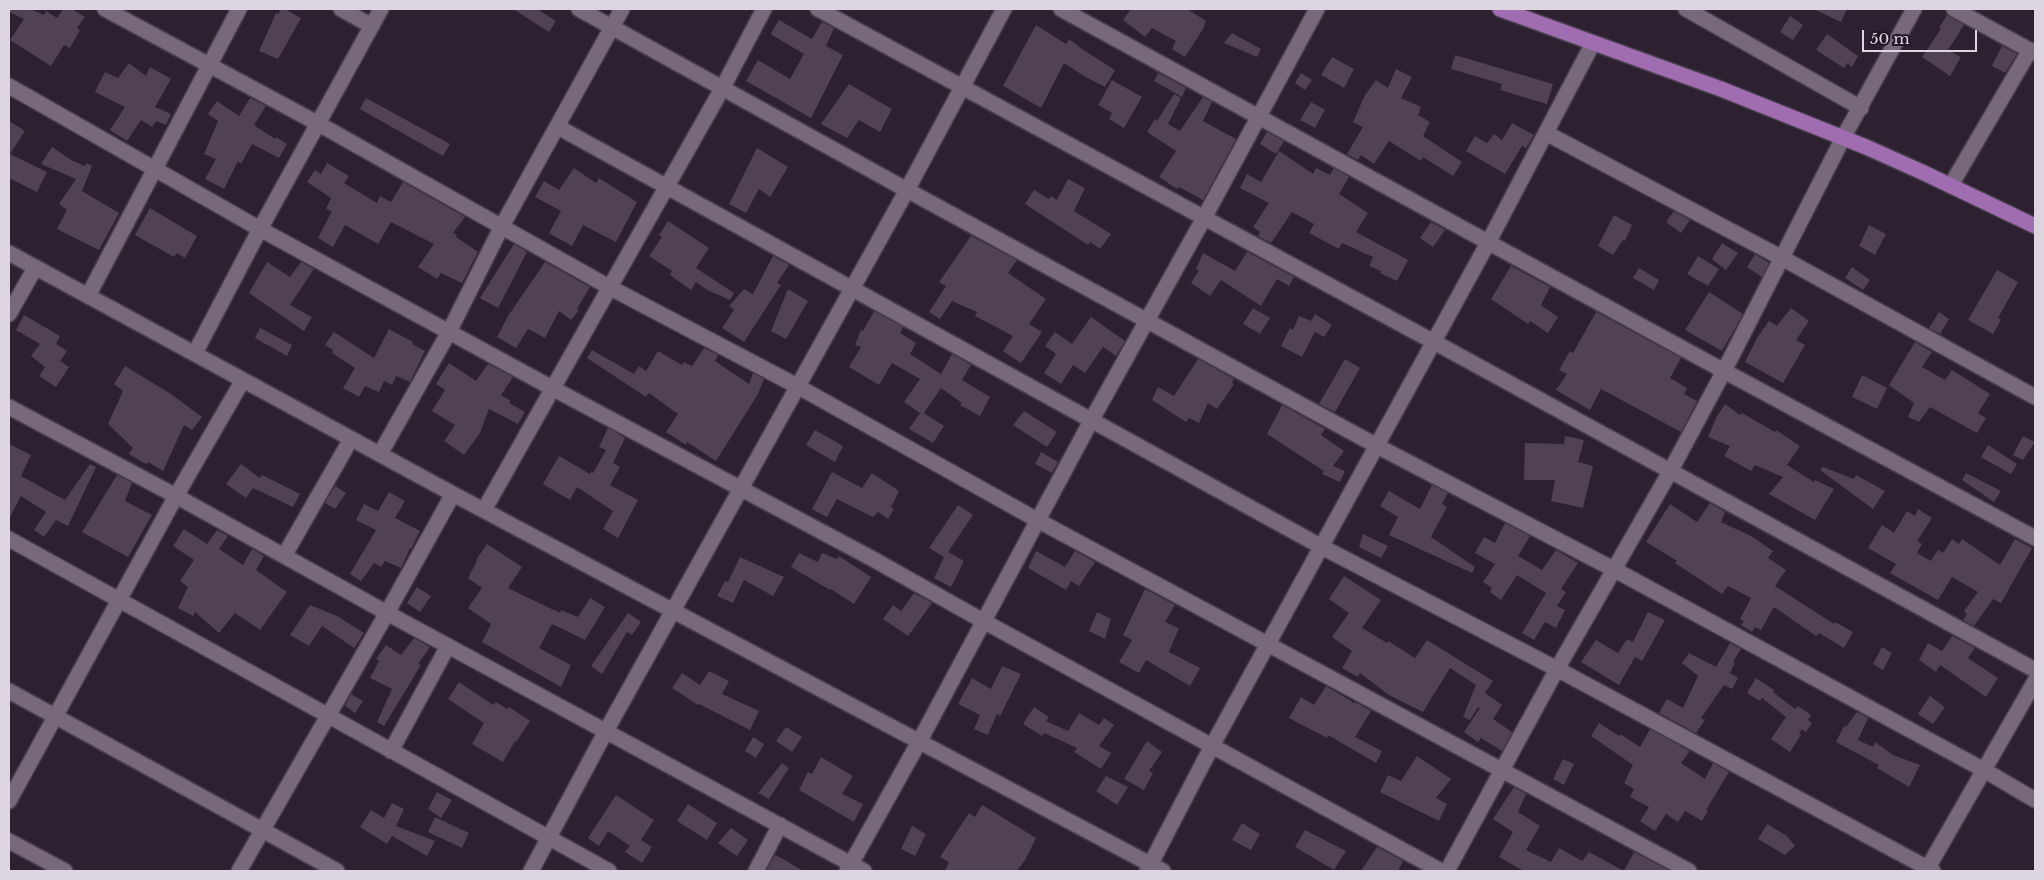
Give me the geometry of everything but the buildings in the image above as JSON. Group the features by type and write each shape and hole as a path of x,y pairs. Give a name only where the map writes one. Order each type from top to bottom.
{"main road":[{"path":"1500,9 1721,90 1843,138 1951,185 2035,226"}],"street":[{"path":"106,9 318,123 609,287 797,386 1039,522 1689,871"},
{"path":"88,296 239,9"},
{"path":"341,9 372,26"},
{"path":"195,353 260,229 382,9"},
{"path":"579,9 1377,446 1615,570 1984,770 2035,800"},
{"path":"380,454 450,332 502,226 622,9"},
{"path":"484,510 723,87 764,9"},
{"path":"818,9 1671,470 2035,670"},
{"path":"531,871 606,731 907,190 961,86 1004,9"},
{"path":"1061,9 1724,371 2035,538"},
{"path":"849,868 920,742 1039,522 1091,421 1317,9"},
{"path":"1686,9 1861,108"},
{"path":"1447,871 1502,769 1671,470 1724,371 1843,138 1914,9"},
{"path":"1951,185 2032,51 1954,9"},
{"path":"9,254 1154,869 1212,746 1489,242 1593,43"},
{"path":"9,86 260,229 552,388 742,488 1440,871"},
{"path":"558,127 1322,547 1558,669 1929,870 2035,681"},
{"path":"1546,133 1782,258 2035,398"},
{"path":"9,314 35,268"},
{"path":"9,801 57,717 176,496 243,380"},
{"path":"9,407 780,825 849,868 864,871"},
{"path":"284,556 351,438"},
{"path":"240,871 453,494"},
{"path":"9,539 548,839 609,871"},
{"path":"391,751 448,646"},
{"path":"9,691 337,871"},
{"path":"756,871 780,825"},
{"path":"9,841 65,871"}]}
